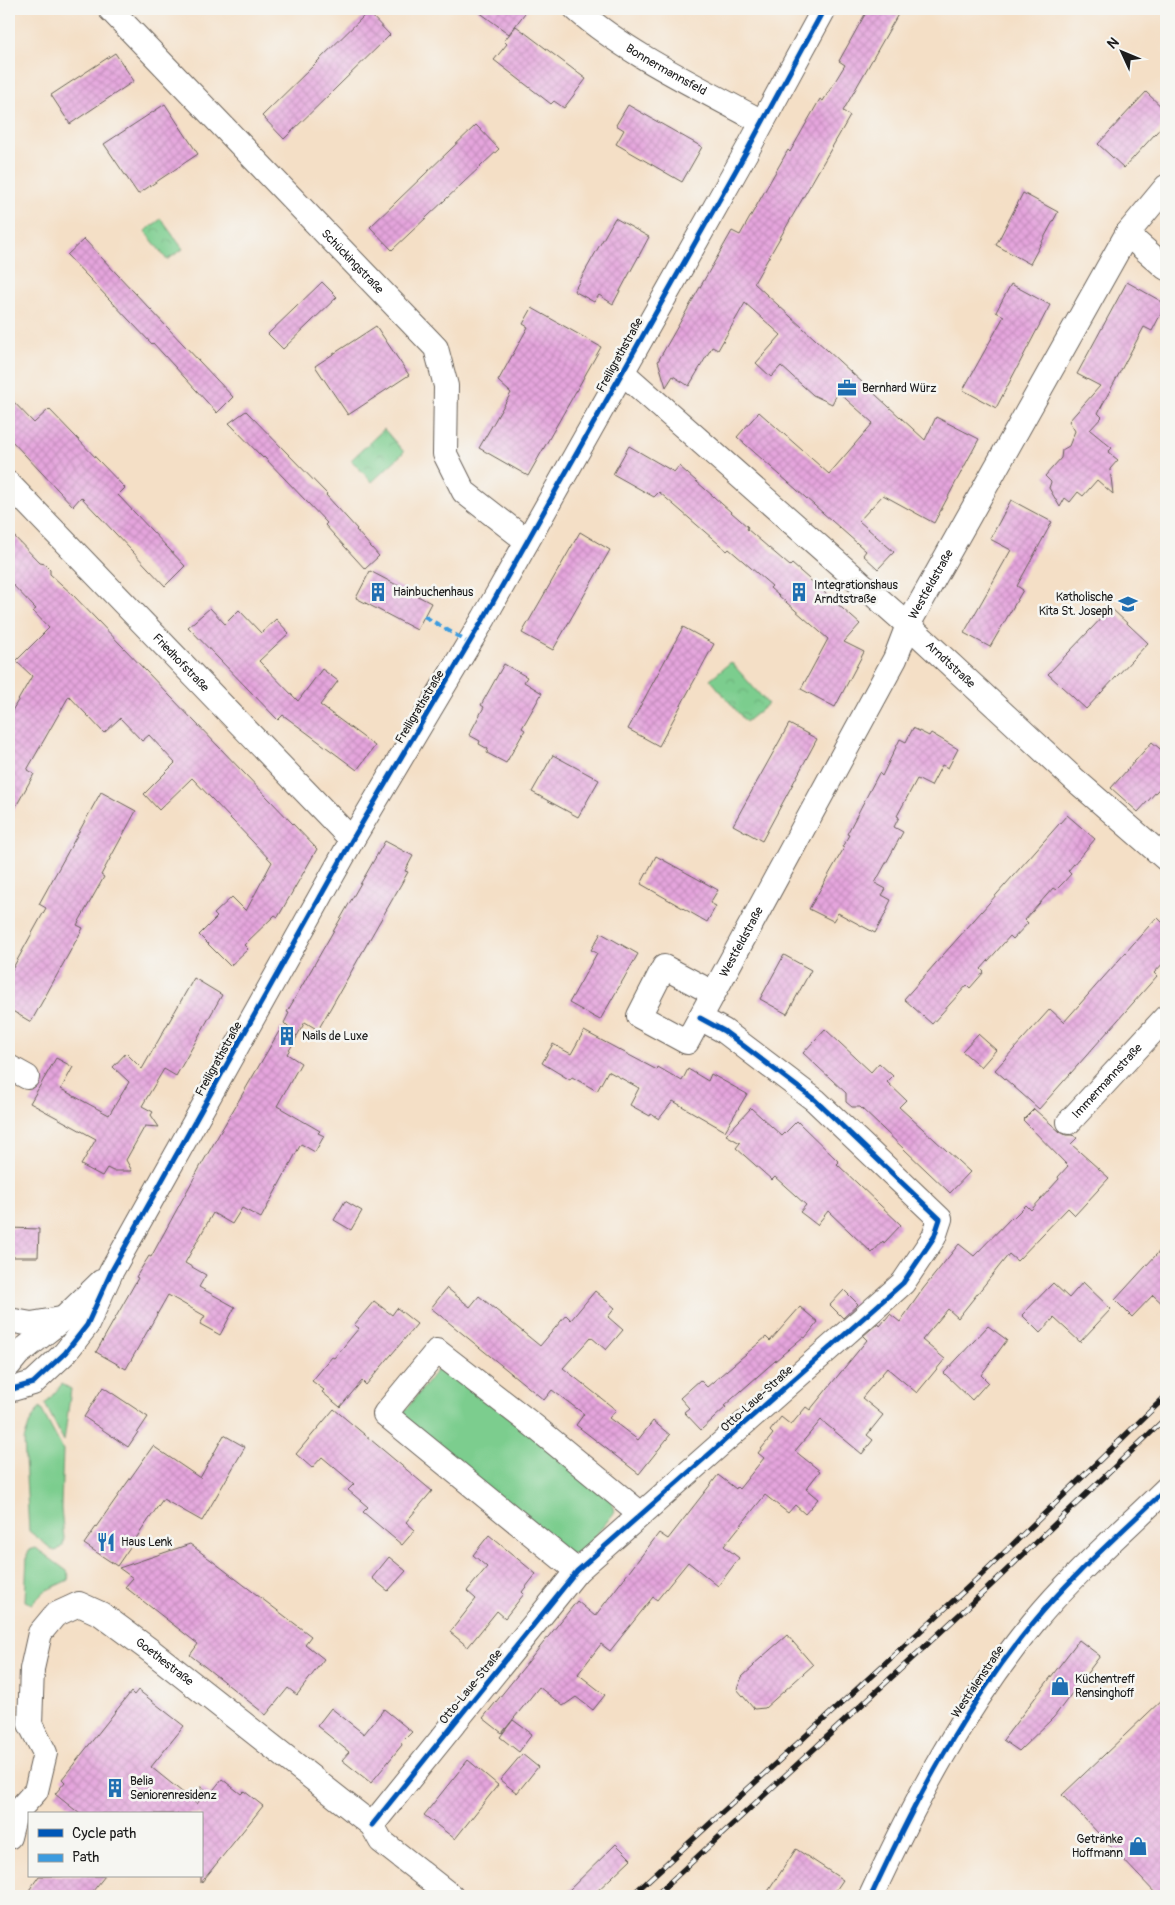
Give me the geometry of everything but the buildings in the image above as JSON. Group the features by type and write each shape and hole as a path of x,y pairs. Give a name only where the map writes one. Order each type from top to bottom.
{"street":[{"name":"Schückingstraße","path":"110,9 436,348 446,386 445,454 464,492 527,541"},
{"name":"Bonnermannsfeld","path":"576,9 599,28 657,64 762,122"},
{"name":"Freiligrathstraße","path":"9,1390 33,1383 65,1353 87,1325 111,1272 352,840 473,637 824,9"},
{"name":"Westfeldstraße","path":"713,993 895,659 908,626 1127,234 1166,187"},
{"path":"1127,234 1166,268"},
{"name":"Arndtstraße","path":"622,372 908,626 1063,769 1166,859"},
{"name":"Friedhofstraße","path":"9,484 352,840"},
{"path":"664,967 713,993 687,1042 639,1016 664,967"},
{"name":"Immermannstraße","path":"1069,1122 1166,1017"},
{"name":"Otto-Laue-Straße","path":"372,1825 577,1571 903,1282 934,1237 940,1219 815,1100 724,1031 700,1018"},
{"name":"Freiligrathstraße","path":"9,1365 18,1354 63,1319 111,1272"},
{"path":"9,1320 31,1324 63,1319"},
{"path":"577,1571 385,1414 437,1351 534,1426 641,1514"},
{"name":"Westfalenstraße","path":"871,1896 911,1812 937,1763 1001,1664 1033,1622 1077,1574 1166,1489"},
{"name":"Goethestraße","path":"9,1837 15,1814 36,1791 45,1753 30,1724 32,1669 40,1633 55,1615 80,1604 101,1614 151,1651 372,1825 381,1841 451,1896"}],"green space":[{"path":"161,219 183,249 167,260 145,231"},
{"path":"384,429 404,452 372,482 351,460"},
{"path":"731,662 768,704 746,722 710,679"},
{"path":"437,1370 452,1371 612,1500 614,1513 581,1553 565,1554 406,1425 404,1412"},
{"path":"62,1384 71,1389 64,1441 45,1404"},
{"path":"40,1407 63,1450 61,1508 64,1538 63,1545 54,1551 29,1531 24,1440 30,1422"},
{"path":"36,1548 67,1571 69,1575 68,1580 45,1591 32,1604 25,1601 27,1555 29,1550"}],"railway":[{"path":"631,1896 976,1580 1166,1396"},
{"path":"655,1896 987,1589 1166,1418"}],"marked path":[{"path":"424,616 469,643"}],"cycle path":[{"path":"9,1390 33,1383 65,1353 87,1325 111,1272 352,840 484,618 749,147 824,9"},
{"path":"372,1825 577,1571 903,1283 934,1237 940,1219 815,1100 724,1031 700,1018"},
{"path":"871,1896 943,1754 985,1687 1008,1655 1064,1588 1166,1489"}],"place":[{"name":"Bernhard Würz","path":"847,388"},
{"name":"Hainbuchenhaus","path":"378,592"},
{"name":"Integrationshaus Arndtstraße","path":"799,592"},
{"name":"Katholische Kita St. Joseph","path":"1128,604"},
{"name":"Nails de Luxe","path":"287,1036"},
{"name":"Haus Lenk","path":"106,1542"},
{"name":"Küchentreff Rensinghoff","path":"1060,1686"},
{"name":"Belia Seniorenresidenz","path":"115,1788"},
{"name":"Getränke Hoffmann","path":"1138,1846"}]}
